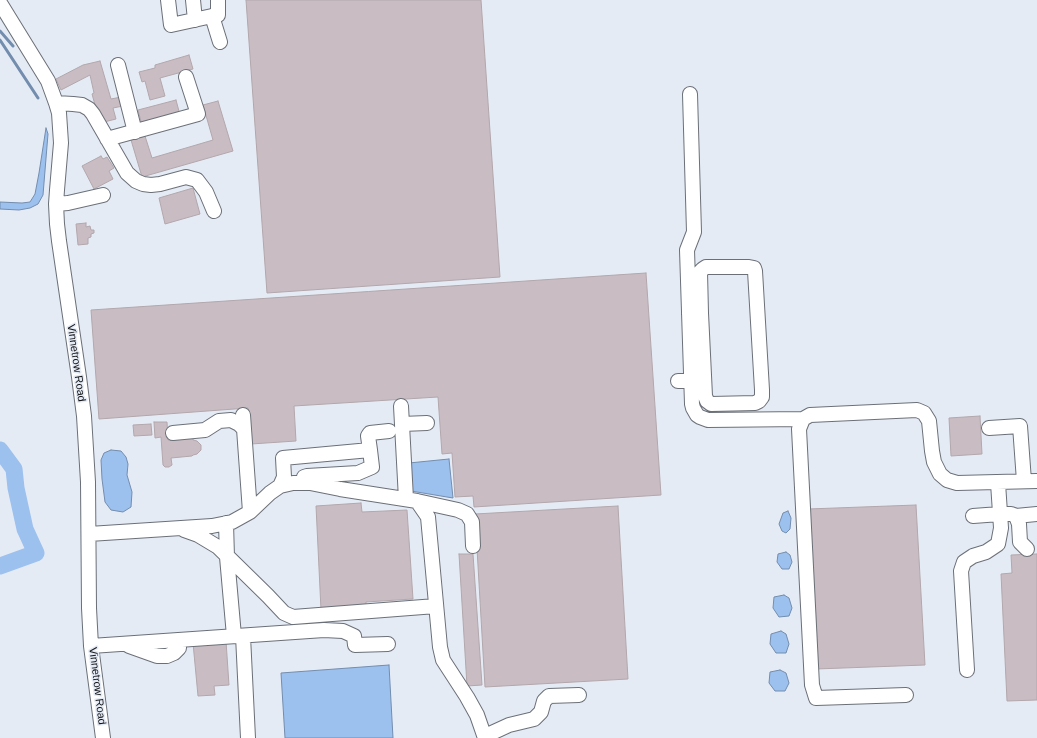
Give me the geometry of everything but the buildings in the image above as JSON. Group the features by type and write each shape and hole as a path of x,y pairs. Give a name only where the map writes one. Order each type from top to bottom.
{"street":[{"path":"168,0 171,25 218,15 218,0"},
{"path":"193,0 195,20"},
{"name":"Vinnetrow Road","path":"0,3 48,81 60,120 61,143 56,204 59,241 84,416 88,482 89,608 91,646 103,738"},
{"path":"212,16 220,42"},
{"path":"118,65 135,132"},
{"path":"107,139 198,114 186,77"},
{"path":"690,94 694,232 687,250 695,313 697,360 705,396 711,404 755,403 761,399 762,390 754,268 706,267 701,270 695,313"},
{"path":"56,103 82,105 89,109 127,173 136,181 142,184 151,185 186,177 197,180 206,192 214,211"},
{"path":"56,204 103,196"},
{"path":"697,360 684,381 693,408 697,415 708,420 803,419"},
{"path":"401,406 411,500 428,517 440,648 443,660 474,709 485,737 510,725 534,719 541,712 544,701 549,696 579,695"},
{"path":"906,695 816,698 812,685 799,429 803,419 810,414 917,410 924,413 930,421 934,462 940,474 947,480 957,483 1031,481 1020,426 989,428"},
{"path":"243,414 250,512"},
{"path":"173,433 205,430 219,421 231,420 239,424 244,429"},
{"path":"402,424 427,423"},
{"path":"89,534 212,526 232,522 250,512 270,493 286,484 307,476 358,473 372,467 368,436 370,433 389,431"},
{"path":"286,484 283,458 370,450"},
{"path":"286,484 310,483 411,500 458,510 468,514 472,522 474,546"},
{"path":"967,670 961,571 964,562 973,556 986,552 998,544 1001,528 998,483"},
{"path":"973,516 1000,514 1011,514 1016,516 1037,514"},
{"path":"1016,516 1019,524 1020,542 1027,549"},
{"path":"226,523 227,557 238,636 248,738"},
{"path":"178,528 198,535 218,547 284,613 294,617 436,606"},
{"path":"91,646 124,644 157,656 167,656 174,653 179,648 179,640 324,630 343,631 354,636 355,645 388,644"}],"water":[{"path":"46,128 48,134 43,195 38,204 30,208 19,210 0,209 0,202 30,202 35,194"},
{"path":"111,450 121,451 126,457 128,464 127,475 132,492 131,507 123,512 111,510 105,502 101,460 104,453"},
{"path":"449,459 453,498 411,491 409,463"},
{"path":"788,511 791,518 790,529 786,533 782,531 779,524 783,513"},
{"path":"786,552 790,555 792,562 789,569 782,569 777,562 778,554"},
{"path":"784,595 789,598 792,608 789,616 779,617 773,608 774,597"},
{"path":"781,631 786,634 789,644 786,653 776,653 770,644 771,634"},
{"path":"389,665 393,738 285,738 281,673"},
{"path":"780,670 786,673 789,683 785,691 775,691 769,683 770,672"}],"waterway":[{"path":"0,31 13,46"},
{"path":"0,40 38,98"},
{"path":"0,450 14,469 16,488 25,529 36,553 0,566"}]}
